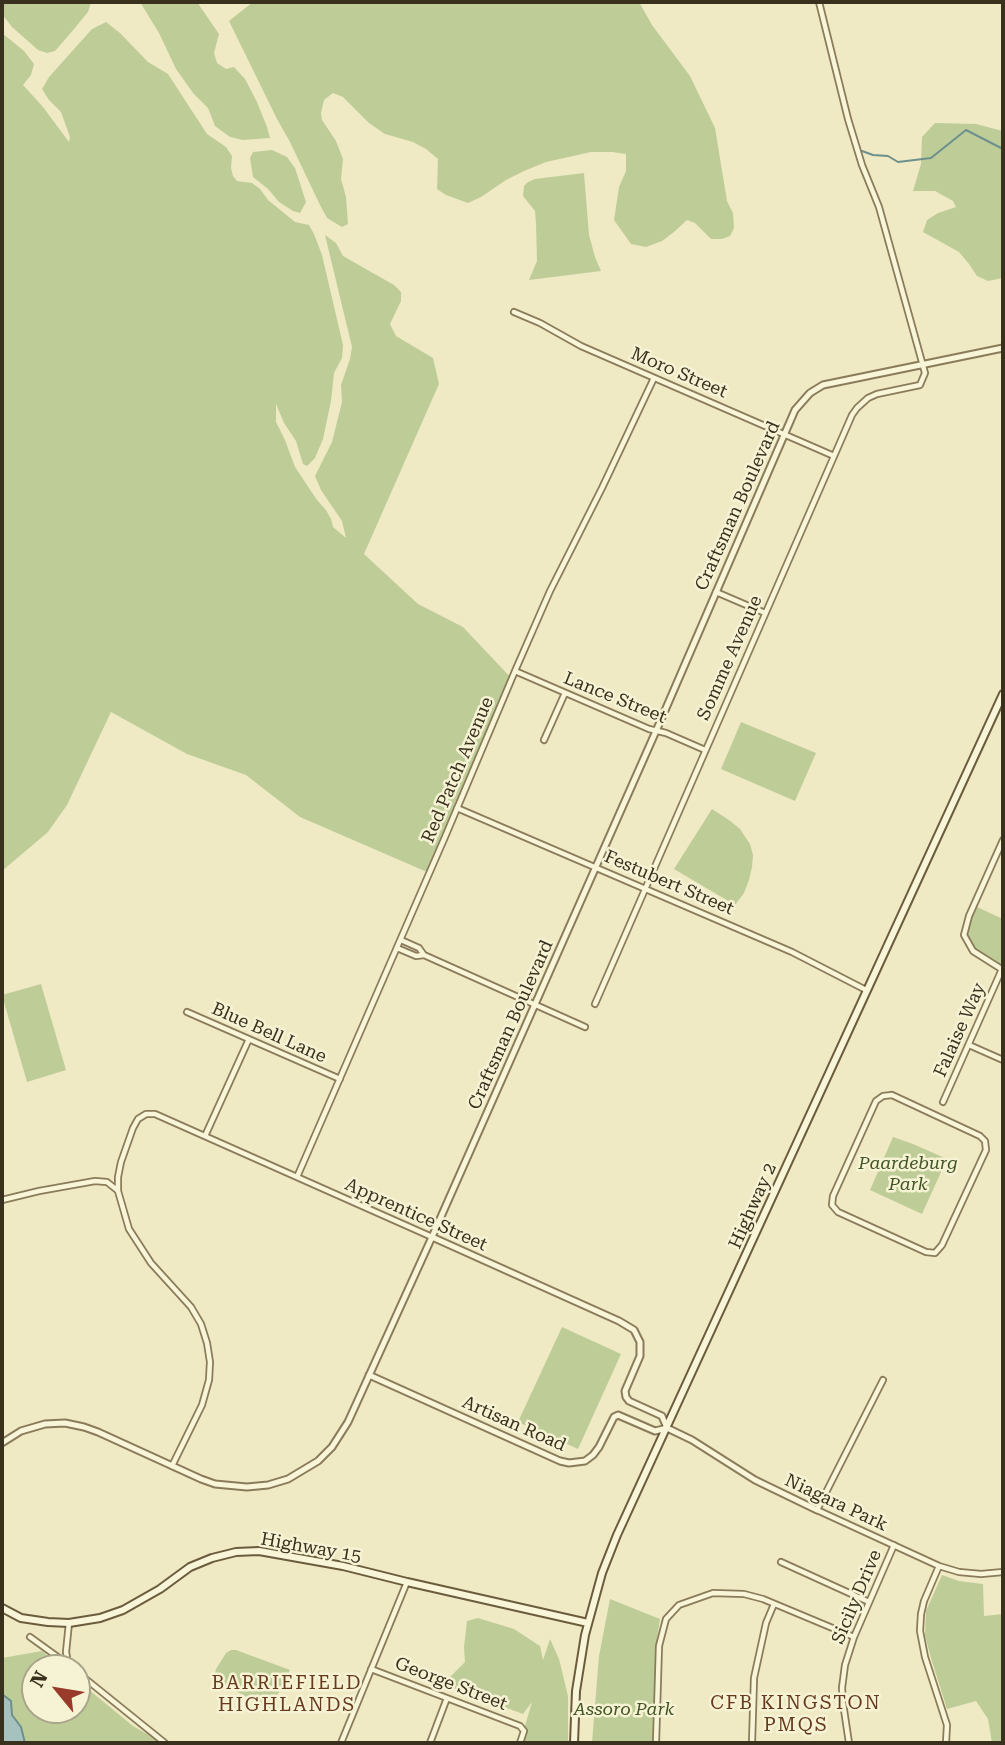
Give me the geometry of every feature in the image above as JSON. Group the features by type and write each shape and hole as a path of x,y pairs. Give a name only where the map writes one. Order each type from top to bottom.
{"main road":[{"name":"Highway 2","path":"573,1743 576,1691 588,1623 601,1573 1003,694"},
{"name":"Highway 15","path":"2,1608 20,1618 48,1622 69,1623 100,1618 123,1610 160,1589 190,1567 236,1552 259,1551 343,1566 588,1623"}],"street":[{"path":"819,2 848,119 879,207 923,364"},
{"name":"Moro Street","path":"514,312 581,346 834,456"},
{"name":"Craftsman Boulevard","path":"2,1443 21,1431 45,1424 65,1423 98,1432 201,1479 247,1487 288,1479 318,1461 332,1447 348,1422 432,1237 799,404 816,388 824,385 1003,348"},
{"name":"Somme Avenue","path":"595,1004 857,408 877,394 920,385 925,373 923,364"},
{"name":"Red Patch Avenue","path":"297,1177 550,591 654,378"},
{"path":"716,592 765,613"},
{"name":"Lance Street","path":"515,671 705,750"},
{"path":"544,740 565,693"},
{"name":"Festubert Street","path":"457,808 804,958 866,990"},
{"path":"1003,840 965,925 964,935 973,951 1003,970"},
{"path":"401,940 419,948 424,955 585,1027"},
{"path":"397,948 416,956 424,955"},
{"name":"Falaise Way","path":"943,1102 1003,970"},
{"name":"Blue Bell Lane","path":"187,1012 340,1079"},
{"path":"205,1136 249,1039"},
{"path":"969,1045 1003,1060"},
{"path":"892,1095 947,1120 980,1136 985,1141 986,1150 942,1245 935,1252 926,1252 838,1212 832,1205 833,1196 876,1101 883,1096 892,1095"},
{"name":"Apprentice Street","path":"172,1466 202,1405 209,1380 210,1362 201,1324 191,1307 151,1263 129,1229 118,1191 121,1163 133,1128 138,1119 146,1114 155,1114 205,1136 634,1330 640,1342 640,1356 625,1391 626,1397 629,1401 662,1416 667,1428"},
{"path":"107,1182 119,1172"},
{"path":"2,1200 95,1181 107,1182 118,1191"},
{"name":"Artisan Road","path":"369,1375 569,1463 585,1461 593,1455 614,1417 618,1415 655,1431 667,1428"},
{"path":"817,1510 883,1380"},
{"name":"Niagara Park","path":"667,1428 692,1440 755,1480 939,1566 959,1572 1003,1572"},
{"name":"Sicily Drive","path":"849,1743 842,1688 845,1665 854,1637 894,1545"},
{"path":"780,1562 869,1602"},
{"path":"939,1566 924,1601 920,1631 925,1657 947,1725 946,1743"},
{"path":"341,1743 407,1582"},
{"path":"656,1743 659,1646 663,1626 670,1613 679,1605 713,1594 744,1594 854,1637"},
{"path":"752,1743 754,1678 766,1623 774,1604"},
{"path":"67,1654 69,1623"},
{"path":"30,1637 53,1654"},
{"name":"George Street","path":"371,1669 520,1726 524,1731 520,1743"},
{"path":"91,1683 165,1743"},
{"path":"430,1743 447,1698"}],"green space":[{"path":"2,2 91,2 88,12 69,35 55,51 47,53 38,50 12,27 2,14"},
{"path":"140,2 197,2 219,34 214,53 217,63 226,69 234,67 245,79 270,138 243,140 230,137 215,126 208,108 176,69"},
{"path":"253,2 639,2 652,25 690,76 715,128 734,228 730,236 711,239 695,223 687,220 662,241 646,247 631,244 614,220 619,187 626,171 626,154 612,152 591,152 546,162 506,180 468,203 437,189 438,159 426,149 413,142 385,134 369,123 343,97 333,93 324,100 321,113 322,120 336,141 343,159 341,179 346,197 348,224 342,227 327,218 229,21"},
{"path":"106,22 148,62 168,74 207,134 226,147 232,156 231,168 237,181 252,183 295,222 309,225 314,234 322,255 343,345 342,358 334,373 323,439 315,458 307,466 303,464 296,441 276,404 276,422 295,467 326,510 333,527 346,538 342,521 315,476 332,442 342,402 341,385 352,347 325,235 336,243 343,256 394,285 401,292 401,301 390,324 396,336 433,358 439,384 364,554 418,604 463,627 513,680 427,872 300,817 246,775 187,754 111,712 67,805 48,832 2,871 2,33 24,51 34,64 31,75 23,85 69,142 70,137 61,112 42,89 49,77 92,29"},
{"path":"935,123 976,124 1003,131 1003,278 988,281 977,276 959,252 923,232 927,220 956,207 953,201 935,191 913,191 921,164 922,137"},
{"path":"272,150 287,157 295,168 306,202 300,213 279,202 253,177 250,158 253,152"},
{"path":"584,173 589,235 601,271 529,280 537,261 536,223 535,211 523,196 524,186 535,179"},
{"path":"741,722 816,753 795,801 721,769"},
{"path":"712,809 740,829 750,844 753,855 749,880 735,905 674,869"},
{"path":"977,907 1003,919 1003,966 975,951 966,937 967,928"},
{"path":"41,984 66,1070 27,1082 2,995"},
{"name":"Paardeburg Park","path":"893,1137 947,1159 922,1214 870,1190"},
{"path":"562,1327 621,1354 578,1449 518,1422"},
{"path":"942,1575 959,1581 983,1584 984,1616 1003,1614 1003,1743 992,1743 988,1719 976,1701 947,1709 925,1635 926,1611"},
{"name":"Assoro Park","path":"610,1599 660,1619 656,1646 653,1743 592,1743 599,1656"},
{"path":"478,1618 514,1629 540,1646 543,1660 550,1639 559,1659 568,1696 568,1743 520,1743 532,1702 523,1714 447,1686 447,1680 465,1662 467,1621"},
{"path":"231,1650 290,1670 270,1710 225,1685 215,1673 226,1653"},
{"path":"42,1651 46,1654 25,1654"},
{"path":"21,1655 21,1724 91,1724 91,1692 133,1726 159,1743 24,1743 2,1713 2,1658"}],"water":[{"path":"2,1694 11,1701 12,1715 21,1727 25,1743 2,1743"}],"waterway":[{"path":"862,151 888,156 898,162 931,158 966,130 1003,149"}],"district":[{"name":"BARRIEFIELD HIGHLANDS","path":"287,1694"},
{"name":"CFB KINGSTON PMQS","path":"796,1714"}]}
